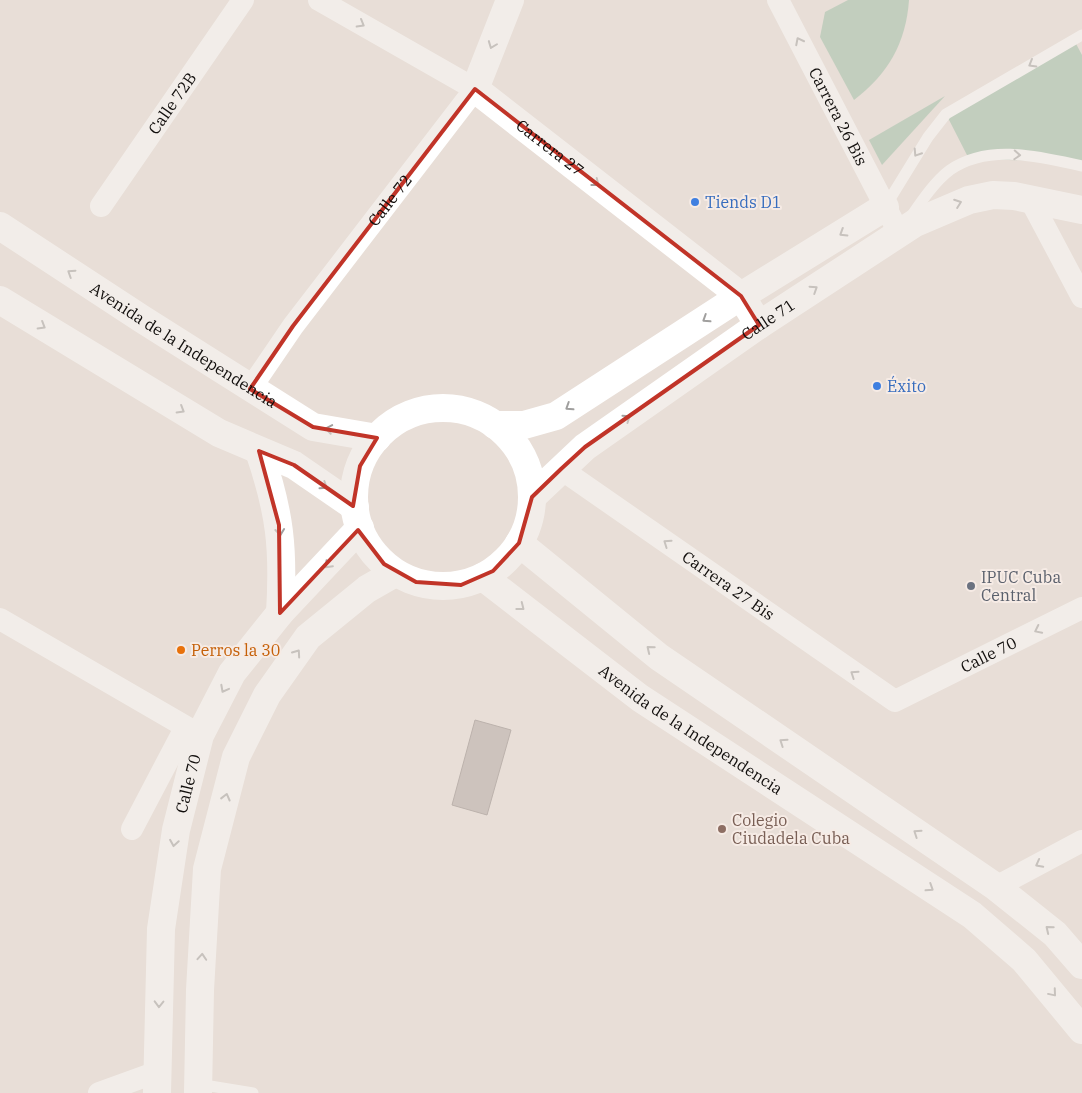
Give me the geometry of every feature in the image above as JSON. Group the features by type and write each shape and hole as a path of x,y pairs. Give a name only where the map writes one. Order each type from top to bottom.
{"main road":[{"name":"Calle 72","path":"475,89 510,0"},
{"name":"Carrera 27","path":"475,89 742,296 759,326"},
{"name":"Calle 71","path":"532,497 585,447 759,326 899,233 946,208 992,195 1014,196 1082,210"},
{"name":"Calle 71","path":"495,425 524,425 556,416 742,296 885,207"},
{"name":"Avenida de la Independencia","path":"0,226 250,389 312,426 377,438"},
{"path":"0,300 219,433 294,465 357,517"},
{"path":"435,409 456,409 476,415 495,425 515,445 527,470 532,497 530,514 519,543 503,563 483,577 461,585 438,586 416,582 396,573 374,554 357,517 356,479 368,451 377,438 400,420 414,414 435,409"},
{"path":"259,451 271,487 279,525 283,563 280,613"},
{"name":"Calle 70","path":"157,1082 160,929 192,732 232,674 280,613 337,556 357,517"},
{"path":"519,543 659,657 996,887 1055,934 1082,964"},
{"path":"198,1088 198,1045 207,869 236,757 268,694 308,637 367,589 396,573"},
{"name":"Avenida de la Independencia","path":"483,577 640,698 972,915 1024,960 1082,1030"},
{"path":"158,1045 198,1045"}],"street":[{"name":"Calle 72B","path":"101,206 243,0"},
{"name":"Carrera 27","path":"319,0 475,89"},
{"name":"Carrera 26 Bis","path":"778,0 899,233"},
{"name":"Calle 72","path":"250,389 293,326 475,89"},
{"path":"1030,199 1082,297"},
{"name":"Carrera 27 Bis","path":"561,469 895,701"},
{"name":"Calle 70","path":"895,701 1082,608"},
{"path":"0,619 192,732 132,829"},
{"path":"996,887 1082,841"},
{"path":"99,1093 157,1082"}],"lane":[{"path":"885,207 928,137 946,114 1082,35"},
{"path":"899,233 949,171 969,159 1001,155 1023,155 1082,166"},
{"path":"198,1088 253,1093"}],"highlighted area":[{"path":"475,89 741,296 759,325 585,447 561,469 532,497 519,543 493,571 461,585 416,582 384,564 358,530 280,613 279,525 259,451 294,465 353,506 360,466 377,438 313,427 250,389 293,326"}],"green space":[{"path":"848,0 909,0 904,30 893,56 877,79 854,100 820,37 825,12"},
{"path":"1074,40 1082,55 1082,166 1055,161 969,159 946,114"},
{"path":"945,96 882,165 869,140"}],"building":[{"path":"475,720 511,730 487,815 452,805"}],"place":[{"name":"Tiends D1","path":"695,202"},
{"name":"Éxito","path":"877,386"},
{"name":"IPUC Cuba Central","path":"971,586"},
{"name":"Perros la 30","path":"181,650"},
{"name":"Colegio Ciudadela Cuba","path":"722,829"}]}
